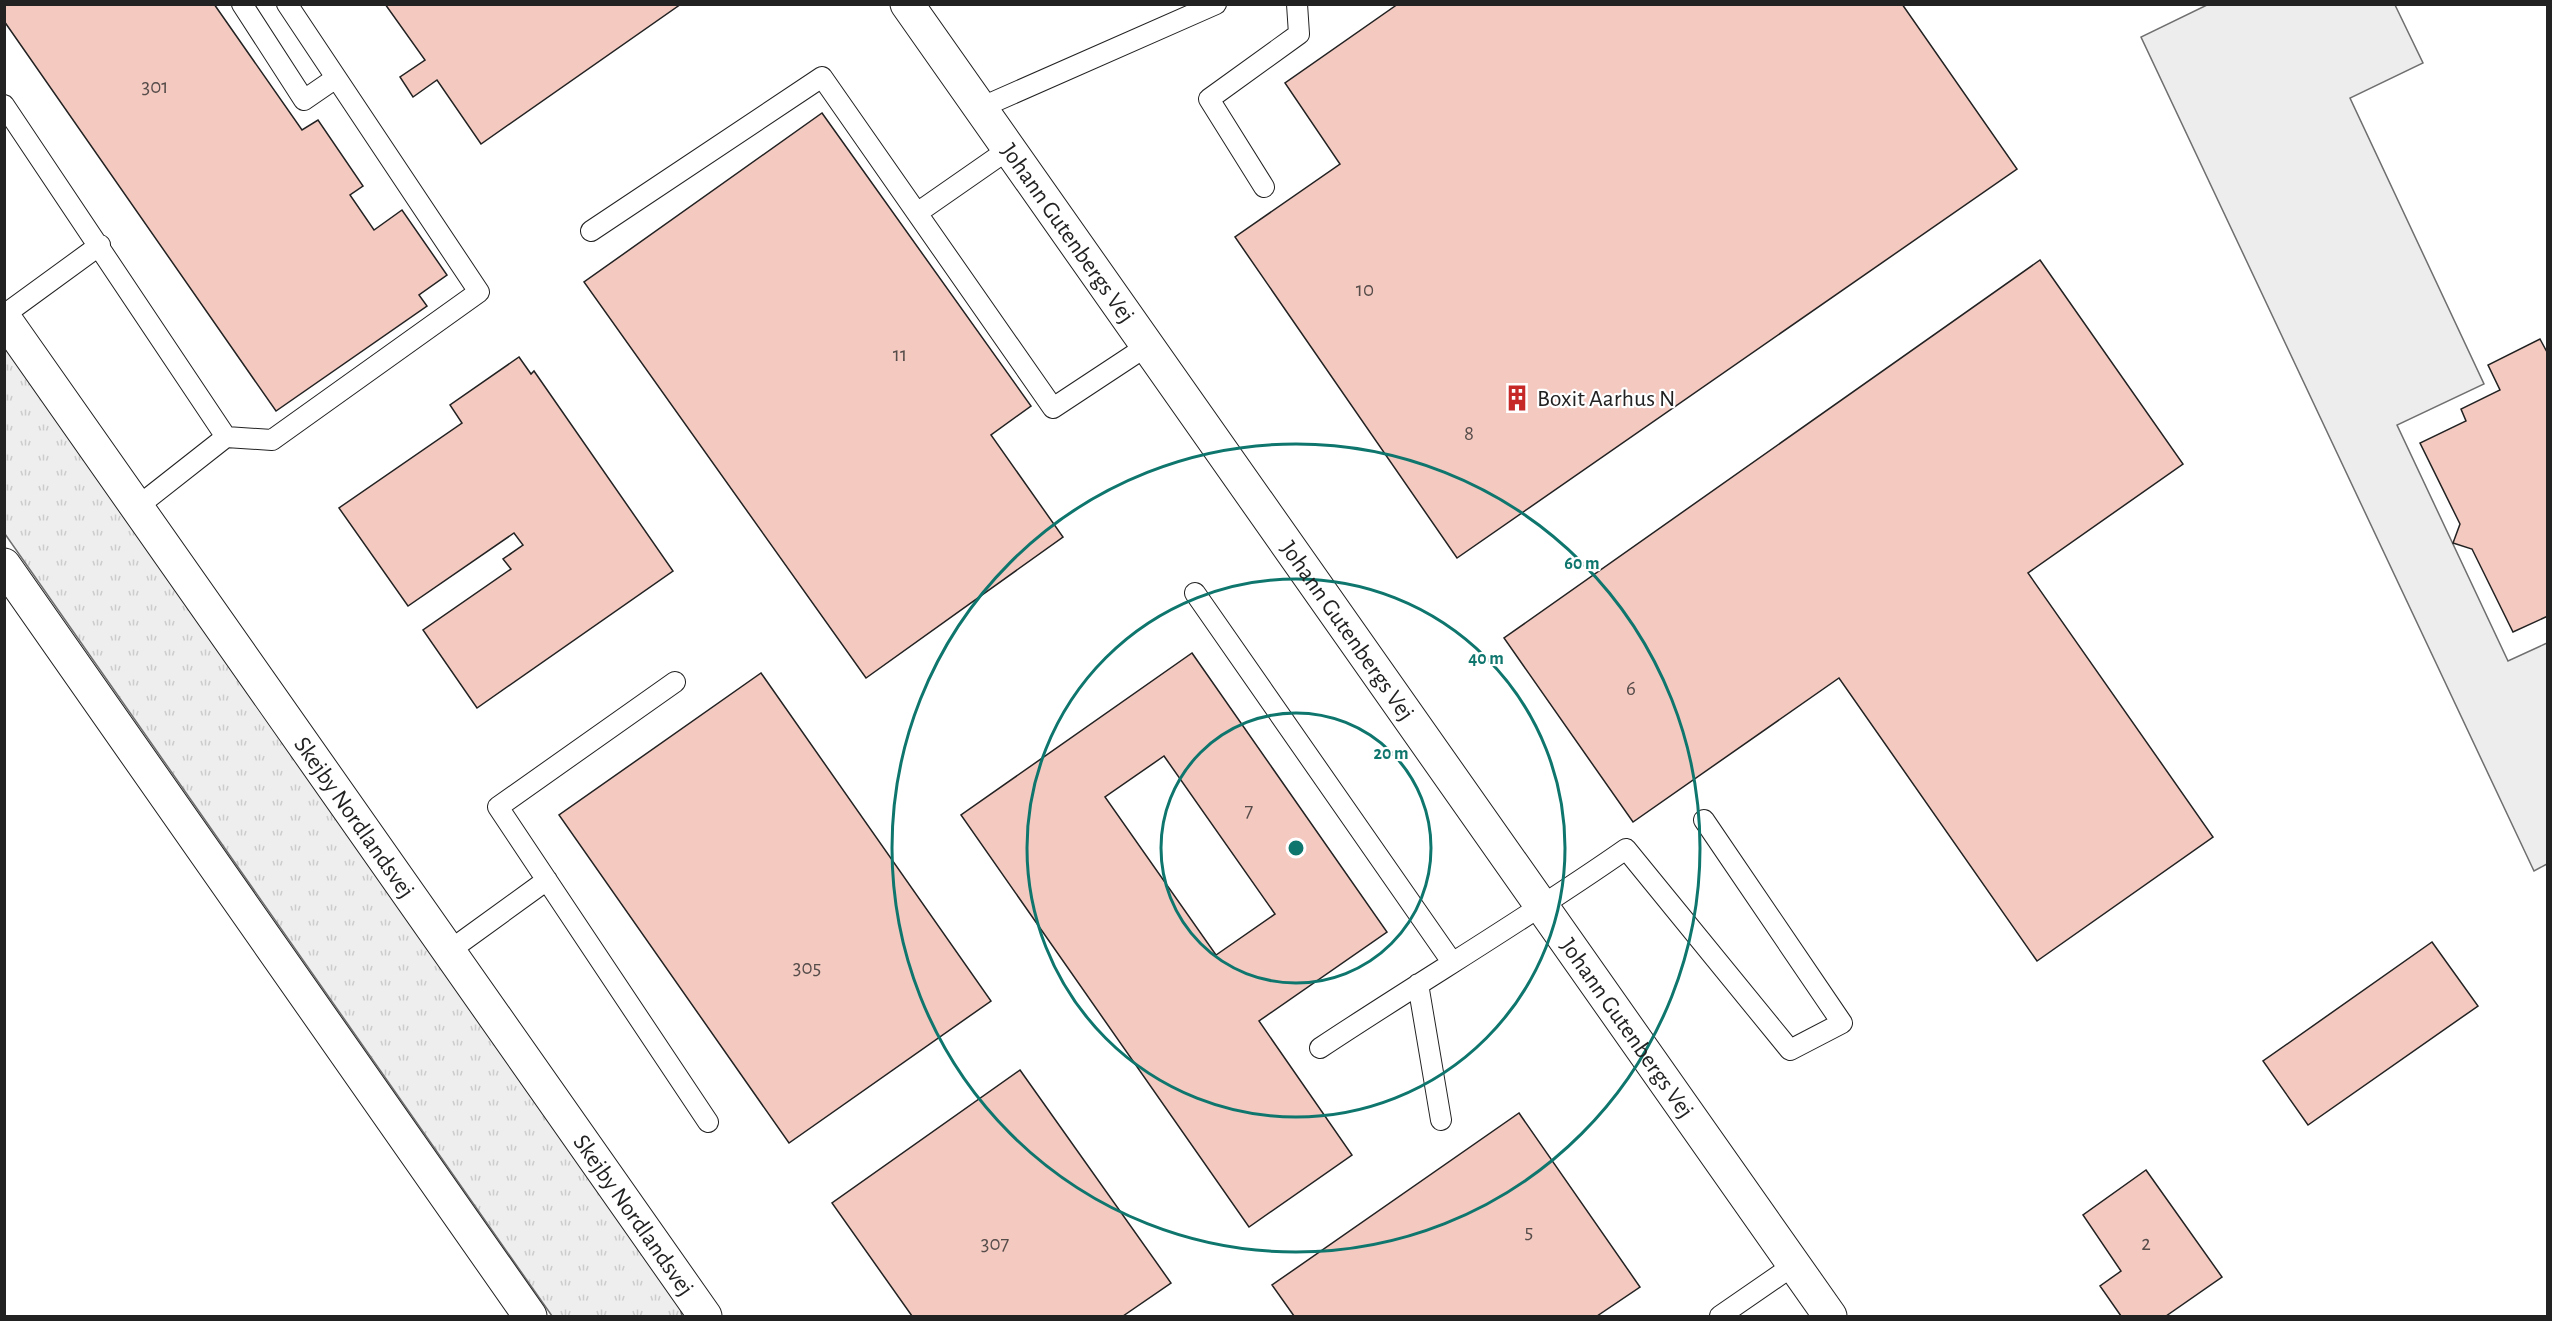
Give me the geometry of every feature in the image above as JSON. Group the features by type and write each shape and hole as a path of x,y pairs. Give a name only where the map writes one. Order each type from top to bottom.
{"street":[{"name":"Johann Gutenbergs Vej","path":"907,4 1830,1317"},
{"name":"Skejby Nordlandsvej","path":"4,317 705,1317"},
{"path":"4,564 530,1317"}],"lane":[{"path":"242,4 304,100 336,78"},
{"path":"137,507 226,437 272,440 479,292 287,4"},
{"path":"980,108 1216,4"},
{"path":"1264,187 1209,99 1299,34 1297,4"},
{"path":"591,231 822,77 1053,408 1147,346"},
{"path":"4,105 226,437"},
{"path":"917,213 1009,149"},
{"path":"4,317 100,246"},
{"path":"1195,594 1452,962"},
{"path":"675,682 498,807 708,1122"},
{"path":"1320,1048 1452,962 1542,907 1626,849 1790,1050 1842,1023 1704,820"},
{"path":"448,951 548,880"},
{"path":"1418,984 1441,1120"},
{"path":"1720,1317 1794,1265"}],"green space":[{"path":"4,345 679,1304 682,1316 552,1316 5,534"}],"shaded area":[{"path":"2209,4 2395,5 2423,63 2350,98 2484,384 2397,425 2508,661 2547,643 2547,864 2534,871 2141,37"}],"building":[{"path":"5,4 214,4 302,130 318,120 363,186 350,195 374,230 402,210 447,275 419,295 427,306 276,411 4,21"},
{"path":"385,4 681,4 481,144 437,80 413,97 400,77 425,60"},
{"name":"Boxit Aarhus N","path":"1398,4 1902,4 2017,169 1457,558 1235,237 1340,164 1285,83"},
{"path":"822,113 1031,406 991,435 1063,537 866,678 584,282"},
{"path":"2040,260 2183,464 2028,573 2213,837 2037,961 1839,678 1633,822 1504,638"},
{"path":"2540,339 2548,354 2548,616 2513,632 2472,549 2453,543 2460,524 2420,443 2466,421 2461,409 2500,390 2488,365"},
{"path":"519,357 531,374 534,371 673,571 477,708 423,630 511,569 503,559 523,545 514,533 408,606 339,508 462,423 450,405"},
{"path":"1192,653 1387,932 1259,1021 1352,1155 1249,1227 961,815","holes":["1164,756 1275,914 1216,955 1105,797"]},
{"path":"761,673 991,1001 789,1143 559,815"},
{"path":"2432,942 2478,1006 2308,1125 2263,1061"},
{"path":"1020,1070 1171,1283 1123,1316 912,1316 832,1203"},
{"path":"1519,1113 1640,1287 1597,1316 1294,1316 1272,1285"},
{"path":"2146,1170 2222,1277 2166,1316 2121,1316 2100,1286 2121,1271 2083,1215"}],"place":[{"name":"Boxit Aarhus N","path":"1517,398"}]}
